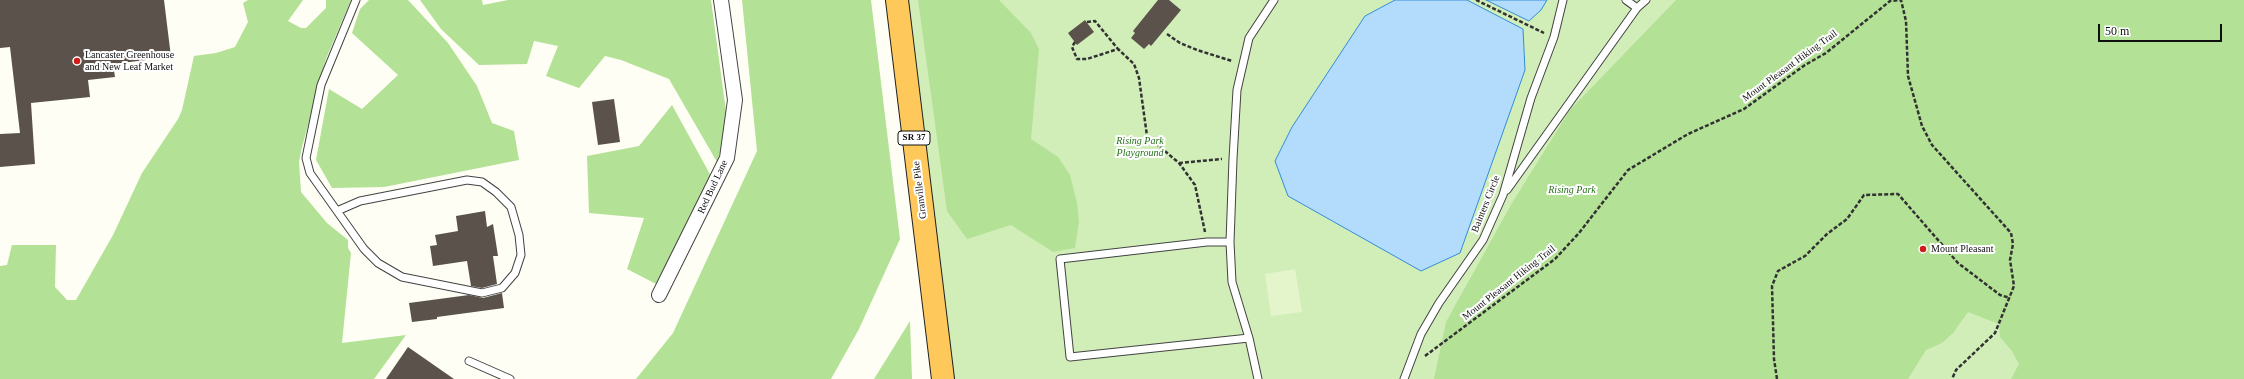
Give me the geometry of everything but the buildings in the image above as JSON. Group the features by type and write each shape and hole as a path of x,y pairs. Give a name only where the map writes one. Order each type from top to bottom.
{"highway":[{"name":"Granville Pike","path":"897,0 943,379"}],"street":[{"name":"Red Bud Lane","path":"659,295 727,158 735,100 721,0"}],"lane":[{"path":"337,211 360,201 467,180 482,182 496,192 511,207 519,236 520,255 515,273 502,288 482,293 402,277 378,263 364,249 337,211 310,172 306,158 320,86 356,0"},
{"path":"1258,379 1249,338 1232,282 1230,242 1236,90 1249,38 1274,0"},
{"name":"Bainters Circle","path":"1404,379 1421,334 1439,303 1482,240 1503,195 1531,98 1554,37 1563,0"},
{"path":"1626,0 1637,8"},
{"path":"1503,195 1637,8 1646,0"},
{"path":"1230,242 1207,242 1060,259 1070,357 1249,338"},
{"path":"469,361 510,379"}],"path":[{"path":"1476,0 1554,37"},
{"name":"Mount Pleasant Hiking Trail","path":"1410,364 1425,357 1555,259 1579,233 1628,170 1688,134 1744,109 1805,65 1826,53 1890,2 1901,0 1906,21 1908,76 1922,126 1932,145 2011,233 2013,244 2010,260 2014,286 1995,333 1956,370 1952,379"},
{"path":"1087,22 1095,21 1118,49 1134,64 1140,85 1147,136 1179,163 1195,185 1207,242"},
{"path":"1167,34 1180,43 1197,50 1243,63"},
{"path":"1075,42 1072,47 1075,55 1077,59 1082,60 1118,49"},
{"path":"1179,163 1227,159"},
{"path":"1777,379 1774,359 1772,286 1778,271 1805,256 1826,234 1848,219 1864,196 1898,194 1958,263 2000,295 2010,298"}],"green space":[{"path":"248,0 303,0 288,21 301,28 306,28 326,8 326,0 351,0 326,59 302,147 299,162 301,192 327,223 348,240 348,248 351,253 342,343 406,335 374,379 0,379 0,266 7,265 12,245 56,245 55,287 67,300 76,300 113,235 142,173 178,119 182,110 194,56 216,53 235,47 248,22 243,3"},
{"path":"369,0 408,0 448,43 477,86 492,123 514,131 519,160 384,187 332,188 316,160 329,89 362,109 398,75 352,33 360,9"},
{"path":"420,0 482,0 483,5 508,0 711,0 728,126 717,162 669,79 621,60 605,56 579,88 546,76 558,46 534,41 527,64 479,65 441,29"},
{"path":"742,0 871,0 900,239 859,329 831,379 636,379 673,333 757,151"},
{"name":"Rising Park","path":"899,0 2244,0 2244,379 948,379"},
{"path":"918,0 999,0 1031,33 1039,49 1031,139 1058,157 1070,175 1077,203 1079,222 1075,248 1053,252 1011,225 967,239 947,211"},
{"path":"1676,0 2244,0 2244,379 2011,379 2019,364 2012,351 2000,337 1999,324 1968,312 1953,333 1942,343 1926,350 1908,379 1434,379 1446,322 1512,203 1570,110"},
{"path":"672,105 711,176 656,284 627,269 644,218 589,213 587,156 639,146"},
{"path":"1295,269 1302,312 1271,316 1265,274"},
{"path":"910,321 912,379 874,379"}],"water":[{"path":"1395,0 1467,0 1523,29 1525,70 1460,253 1421,271 1288,196 1275,161 1292,127 1365,16"},
{"path":"1486,0 1547,0 1541,10 1529,21"}],"place":[{"name":"Lancaster Greenhouse and New Leaf Market","path":"77,61"},
{"name":"Mount Pleasant","path":"1923,249"}],"park label":[{"name":"Rising Park Playground","path":"1140,146"}]}
